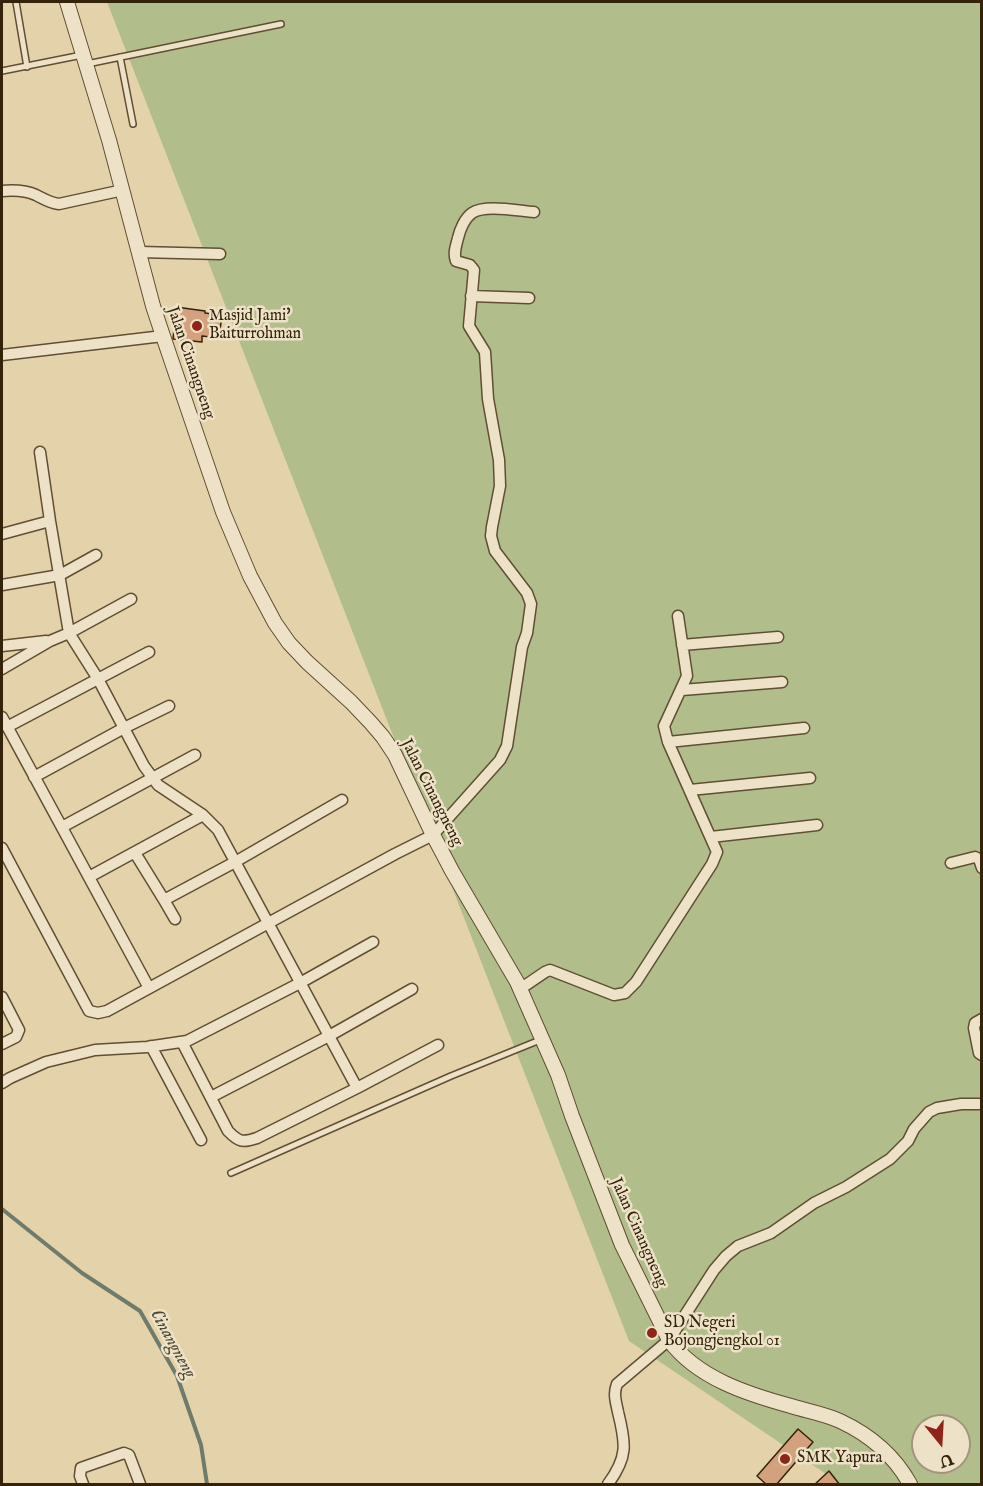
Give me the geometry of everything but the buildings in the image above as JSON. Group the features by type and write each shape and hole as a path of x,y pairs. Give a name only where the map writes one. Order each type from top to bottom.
{"street":[{"name":"Jalan Cinangneng","path":"67,2 123,190 163,336 223,512 250,576 275,623 289,643 351,702 383,737 395,755 433,836 520,989 558,1075 622,1245 669,1340 678,1353 713,1378 774,1402 837,1420 872,1439 896,1461 910,1485"},
{"path":"2,191 20,190 34,194 50,203 59,204 123,190"},
{"path":"2,848 89,1011 98,1013 107,1011 385,859 433,836 495,766 507,746 531,604 527,593 495,551 491,536 500,486 500,460 488,399 485,352 469,326 474,270 470,265 456,261 454,255 459,232 474,211 485,209 534,212"},
{"path":"139,252 220,254"},
{"path":"471,296 529,298"},
{"path":"2,355 163,336"},
{"path":"40,452 69,633 98,679 152,778 203,815 218,830 357,1088"},
{"path":"2,534 50,522"},
{"path":"2,585 60,575 96,555"},
{"path":"2,669 50,640 69,633 131,599"},
{"path":"520,989 550,970 614,995 625,993 636,982 712,864 717,852 668,742 664,726 687,676 678,616"},
{"path":"682,645 778,637"},
{"path":"2,646 50,640"},
{"path":"149,652 98,679 4,722 149,988"},
{"path":"682,690 782,682"},
{"path":"34,777 169,706"},
{"path":"668,742 804,728"},
{"path":"62,827 195,754"},
{"path":"690,790 810,778"},
{"path":"164,900 342,800"},
{"path":"89,877 203,815"},
{"path":"711,837 817,825"},
{"path":"135,853 175,919"},
{"path":"951,863 975,857 979,859 981,868"},
{"path":"2,1083 46,1062 95,1050 187,1041 300,983 373,942"},
{"path":"211,1097 329,1036 412,989"},
{"path":"2,997 18,1030 16,1036 2,1044"},
{"path":"981,1019 975,1023 974,1028 981,1055"},
{"path":"182,1042 228,1131 236,1139 245,1142 357,1088 438,1045"},
{"path":"151,1046 201,1140"},
{"path":"608,1485 618,1471 624,1455 624,1436 615,1399 617,1384 669,1340 714,1270 726,1256 738,1246 771,1233 814,1203 846,1187 890,1159 908,1141 914,1129 929,1112 937,1108 961,1104 981,1104"},
{"path":"83,1485 80,1476 81,1468 124,1453 129,1455 140,1485"}],"lane":[{"path":"16,2 27,67"},
{"path":"2,71 85,59 120,57 281,24"},
{"path":"120,57 133,124"},
{"path":"231,1173 451,1076 542,1040"}],"green space":[{"path":"107,2 981,2 981,1484 841,1484 629,1341"}],"waterway":[{"name":"Cinangneng","path":"2,1209 82,1273 140,1311 177,1376 201,1445 207,1484"}],"place":[{"name":"Masjid Jami' Baiturrohman","path":"197,326"},
{"name":"SD Negeri Bojongjengkol 01","path":"652,1333"},
{"name":"SMK Yapura","path":"785,1459"}]}
